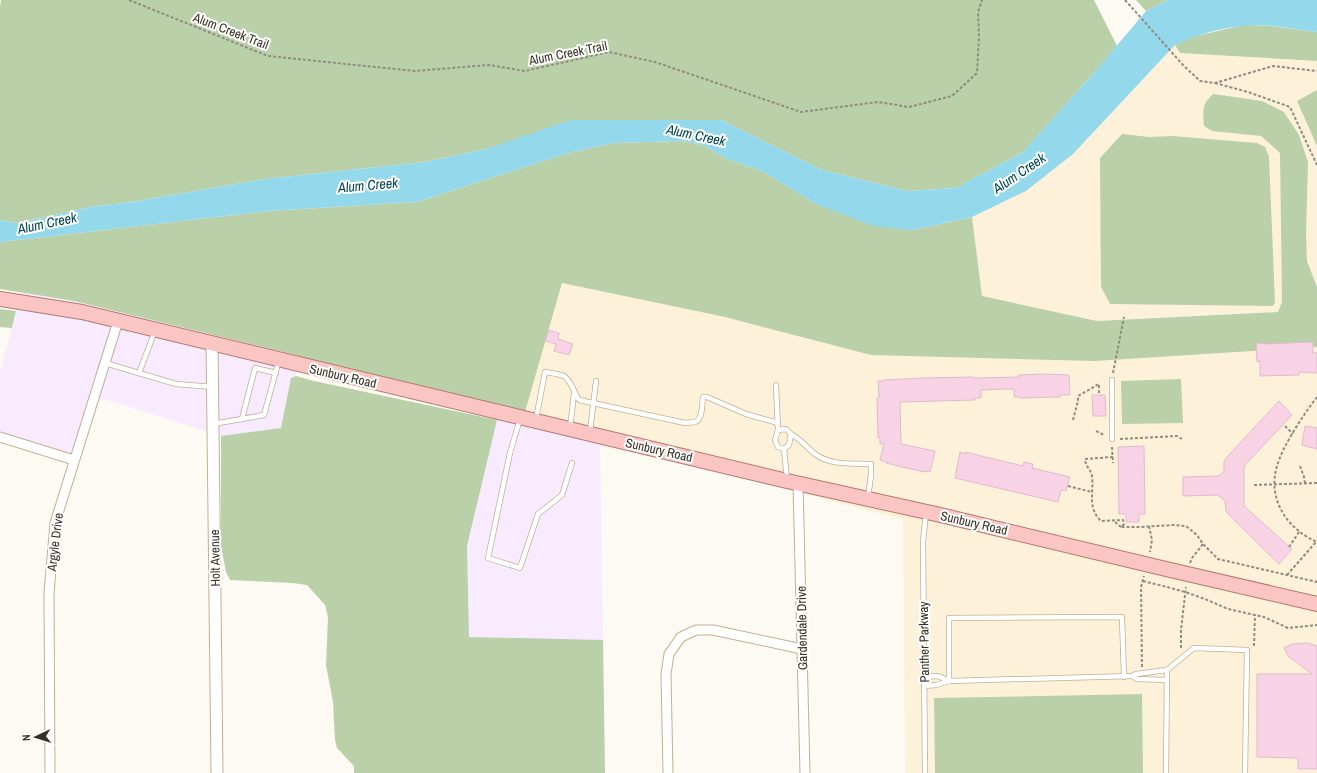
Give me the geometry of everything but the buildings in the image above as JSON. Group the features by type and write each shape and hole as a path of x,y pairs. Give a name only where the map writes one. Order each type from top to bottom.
{"main road":[{"name":"Sunbury Road","path":"0,299 82,312 156,329 212,342 277,367 536,421 1317,604"}],"street":[{"name":"Argyle Drive","path":"50,773 49,593 55,523 118,321"},
{"name":"Holt Avenue","path":"212,342 217,773"},
{"path":"0,437 74,460"},
{"name":"Gardendale Drive","path":"793,482 802,649 805,773"},
{"path":"668,773 666,674 669,654 681,637 696,630 713,630 802,649"}],"lane":[{"path":"139,373 156,329"},
{"path":"105,363 176,384 213,388"},
{"path":"213,424 242,419 264,415 277,367 256,368 242,419"},
{"path":"536,421 545,372 565,376 569,381 574,394 579,400 685,423 695,422 698,420 703,397 707,397 746,414 778,423"},
{"path":"1112,380 1112,439"},
{"path":"589,434 596,381"},
{"path":"776,385 778,430 775,440 778,447 784,449"},
{"path":"570,429 574,394"},
{"path":"520,418 510,453 488,558 520,568 538,514 562,495 572,463"},
{"path":"778,430 786,429 791,434 798,437 807,448 823,460 871,464 872,475 868,499"},
{"path":"784,449 789,445 791,434"},
{"path":"784,449 793,482"},
{"name":"Panther Parkway","path":"925,773 923,542 926,512"},
{"path":"949,681 949,618 1122,617 1124,677"},
{"path":"924,686 936,685 949,681 1124,677 1167,670 1194,648 1247,650 1245,773"},
{"path":"1166,773 1167,670"},
{"path":"924,677 938,676 949,681"},
{"path":"1132,676 1137,679 1166,680"}],"path":[{"name":"Alum Creek Trail","path":"129,0 268,56 415,71 489,66 525,71 609,52 655,62 801,112 878,102 909,107 952,96 977,73 979,36 978,12 982,0"},
{"path":"1125,0 1183,65 1200,81 1215,83 1248,92 1290,107 1317,165"},
{"path":"1215,83 1273,66 1317,71"},
{"path":"1112,380 1124,316"},
{"path":"1073,420 1078,396 1099,384 1099,393"},
{"path":"1287,575 1317,542 1299,532 1286,519 1279,506 1275,484 1277,466 1293,434 1317,397"},
{"path":"1285,426 1293,434"},
{"path":"1113,463 1112,439 1177,436 1182,438"},
{"path":"1113,457 1085,458 1085,466 1092,474 1092,508 1095,515 1101,521 1122,520 1124,524 1121,527"},
{"path":"1300,466 1305,483"},
{"path":"1254,485 1317,483"},
{"path":"1068,486 1092,492"},
{"path":"1114,521 1121,527 1140,528 1149,526 1186,526 1197,535 1203,544 1218,558 1317,582"},
{"path":"1142,668 1140,608 1141,587 1148,564 1152,540 1149,526"},
{"path":"1289,547 1299,532"},
{"path":"1142,582 1168,587 1205,599 1228,609 1271,619 1288,628 1317,625"},
{"path":"1181,649 1181,630 1185,592"},
{"path":"1254,646 1255,615"}],"shaded area":[{"path":"1175,45 1180,53 1317,61 1317,287 1307,261 1299,135 1212,131 1261,136 1280,153 1282,302 1278,312 1097,321 981,296 972,217 1026,191 1073,154"},
{"path":"562,283 725,317 871,355 1258,350 1317,347 1317,773 905,773 903,520 525,419 525,412"},
{"path":"22,293 74,301 296,355 296,376 291,378 281,428 221,436 94,396 72,463 0,441 0,372"},
{"path":"525,419 600,439 603,640 469,638 467,546 497,420"}],"green space":[{"path":"1,0 1094,0 1117,46 1023,152 956,188 907,191 822,170 721,120 486,149 425,162 265,179 132,202 96,206 18,223 0,220"},
{"path":"1136,0 1168,0 1146,11"},
{"path":"1244,25 1272,26 1317,32 1317,61 1180,53 1175,45 1191,37"},
{"path":"1317,90 1317,146 1297,101"},
{"path":"1213,94 1262,101 1284,112 1299,135 1308,162 1306,233 1307,261 1317,287 1317,347 1095,361 871,355 725,317 562,283 525,412 74,301 0,289 0,242 270,211 417,202 568,153 614,143 682,141 703,145 725,158 762,171 816,204 912,230 972,217 982,296 1097,321 1278,312 1282,302 1280,153 1261,136 1212,131 1204,126 1204,108 1206,102"},
{"path":"1122,134 1149,137 1172,136 1257,143 1265,147 1269,157 1275,302 1273,306 1110,304 1101,287 1100,158"},
{"path":"0,309 16,311 12,328 0,327"},
{"path":"296,376 497,420 467,546 469,637 603,640 605,773 354,773 354,766 337,748 335,740 333,702 326,665 328,617 325,605 307,585 230,580 226,572 221,546 221,436 281,428 291,378"},
{"path":"1181,379 1183,423 1122,424 1121,381"},
{"path":"1142,694 1143,773 935,773 934,698"}],"water":[{"name":"Alum Creek","path":"1168,0 1317,0 1317,32 1252,25 1208,32 1175,45 1073,154 1026,191 972,217 912,230 873,226 816,204 762,171 725,158 703,145 682,141 614,143 568,153 417,202 270,211 0,242 0,220 18,223 96,206 132,202 265,179 425,162 486,149 570,120 721,120 822,170 907,191 956,188 1023,152 1098,68 1146,11"}]}
